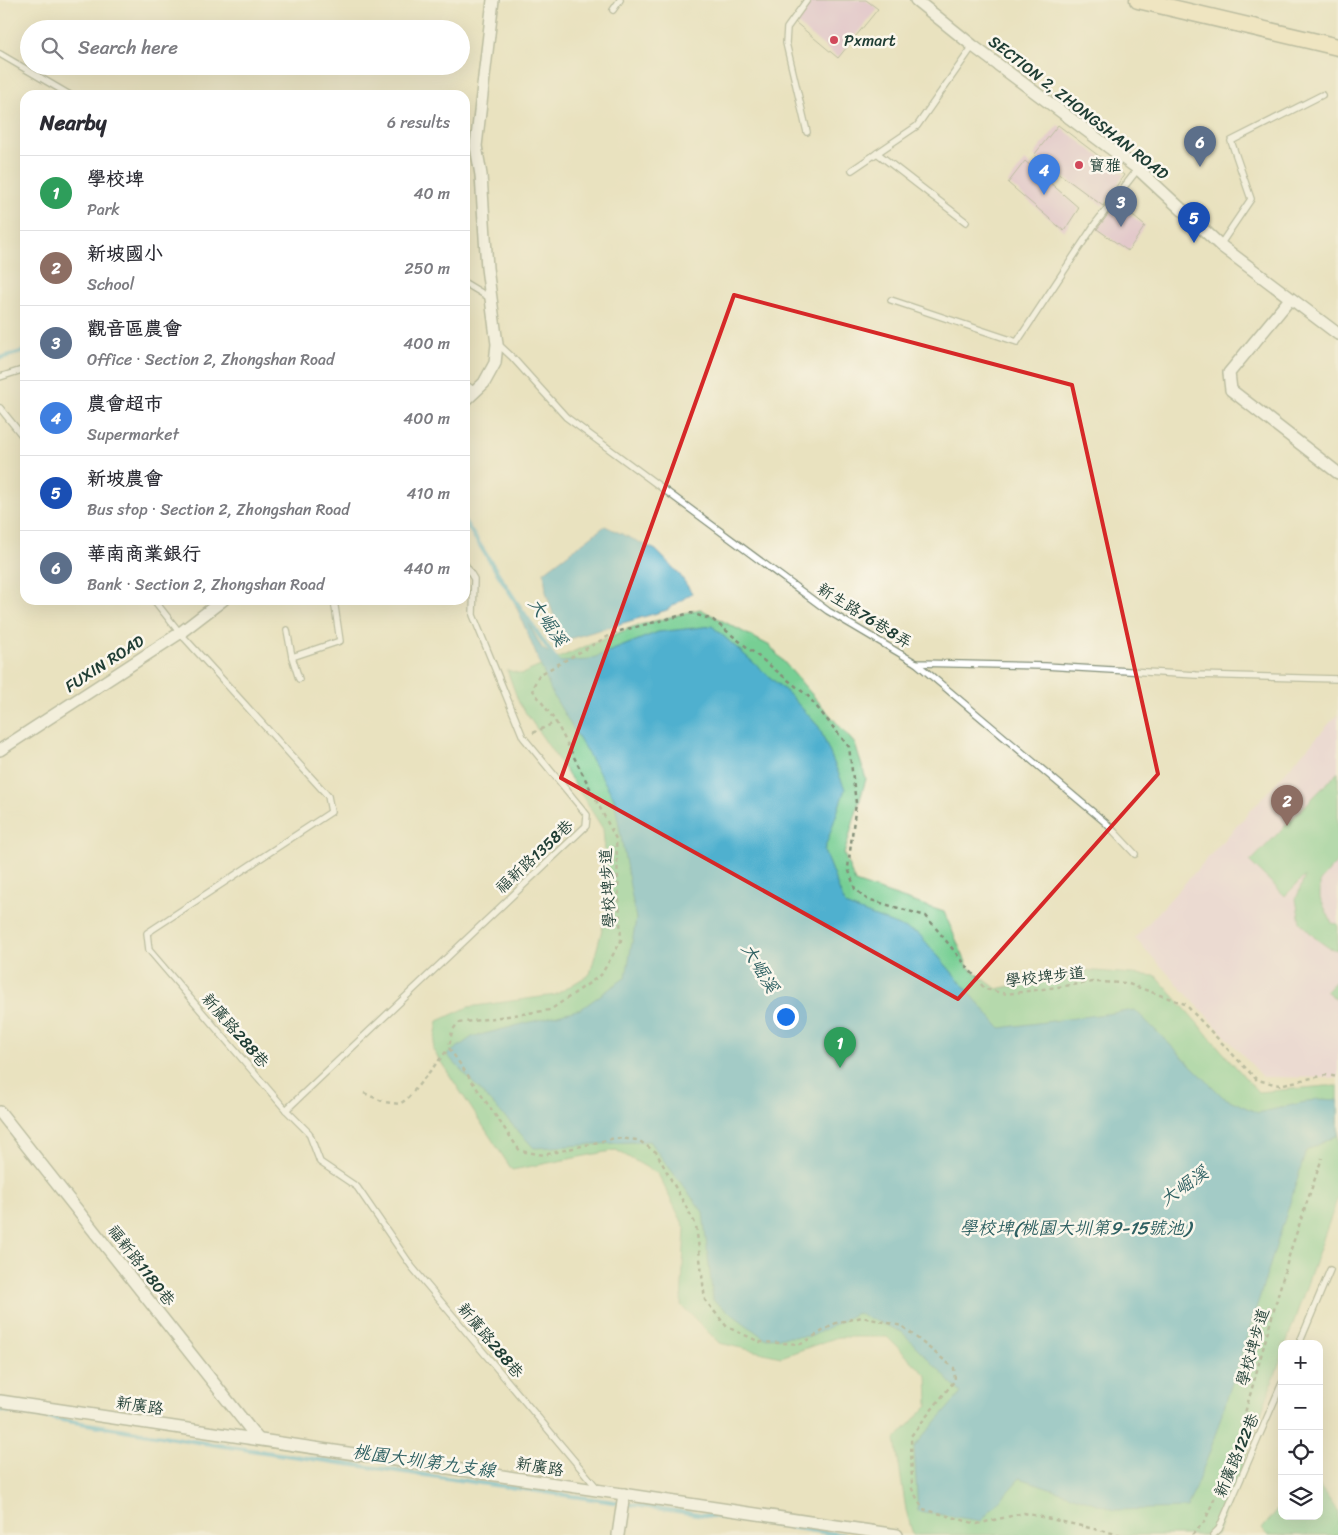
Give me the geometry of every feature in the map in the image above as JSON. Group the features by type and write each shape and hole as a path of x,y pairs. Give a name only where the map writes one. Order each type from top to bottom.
{"main road":[{"path":"1138,0 1338,47"}],"street":[{"path":"470,396 484,383 495,363 497,344 487,268 481,175 476,146 493,0"},
{"name":"SECTION 2, ZHONGSHAN ROAD","path":"916,0 973,46 1138,170 1220,245 1338,334"},
{"path":"1290,299 1229,373 1231,390 1338,473"},
{"name":"FUXIN ROAD","path":"0,750 180,633 216,605"},
{"name":"福新路1180巷","path":"0,1112 258,1439"},
{"name":"新廣路","path":"0,1401 897,1535"},
{"path":"618,1535 624,1494"}],"lane":[{"path":"613,10 620,0"},
{"path":"807,0 787,28 786,43 807,132"},
{"path":"852,170 917,126 973,46"},
{"path":"0,54 20,66"},
{"path":"36,75 61,90"},
{"path":"1220,245 1251,199 1231,141 1322,95"},
{"path":"877,153 966,222"},
{"path":"891,300 1017,342 1095,224 1138,170"},
{"path":"470,285 491,299"},
{"name":"新生路76巷8弄","path":"497,344 512,356 566,417 828,611 916,663 1044,666 1196,675 1338,679"},
{"path":"0,377 20,371"},
{"path":"470,388 475,391"},
{"path":"0,408 20,433"},
{"name":"福新路1358巷","path":"286,1110 586,826 587,816 523,737 474,615 474,579 470,572"},
{"path":"158,605 180,633"},
{"path":"292,657 340,641 335,605"},
{"path":"287,630 292,657 299,679"},
{"name":"新廣路288巷","path":"180,633 328,796 331,812 147,933 149,950 286,1110 309,1133 320,1162 357,1187 412,1267 600,1492"},
{"path":"916,663 1106,823 1135,854"},
{"path":"1301,1340 1330,1270"},
{"name":"新廣路122巷","path":"1212,1535 1219,1529 1281,1385"}],"path":[{"name":"學校埤步道","path":"449,1048 452,1031 458,1023 550,1010 601,975 621,941 616,839 556,722 532,689 539,675 616,632 691,613 713,620 808,696 849,747 856,803 848,868 855,889 867,899 926,916 985,989 1007,994 1093,982 1126,983 1185,1004 1257,1080 1278,1086 1326,1075 1338,1077"},
{"path":"523,737 556,722"},
{"path":"364,1092 384,1102 400,1104 408,1098 449,1048 520,1151 544,1155 615,1138 638,1140 656,1152 696,1225 705,1300 727,1327 760,1342 801,1344 836,1323 862,1317 902,1326 954,1368 955,1380 911,1436 912,1489 923,1509 977,1524 1024,1513 1121,1535"},
{"name":"學校埤步道","path":"1192,1535 1205,1521 1236,1444 1291,1249 1322,1158"}],"highlighted area":[{"path":"734,295 1072,385 1158,774 958,999 561,778"}],"shaded area":[{"path":"1338,714 1338,1078 1263,1077 1135,938"}],"green space":[{"name":"學校埤(桃園大圳第9-15號池)","path":"700,609 770,646 855,744 866,779 844,854 855,882 944,912 968,967 997,989 1084,970 1156,976 1258,1092 1338,1086 1338,1197 1287,1340 1278,1340 1278,1367 1217,1535 913,1535 906,1510 895,1440 928,1405 927,1376 887,1337 838,1337 781,1357 719,1343 681,1305 685,1228 658,1174 616,1150 512,1170 433,1050 438,1021 468,1007 555,995 590,974 609,904 603,829 519,703 507,670 522,674 633,627"},
{"path":"1338,772 1338,861 1320,881 1320,898 1332,923 1338,924 1338,950 1329,948 1315,938 1300,922 1296,899 1305,876 1285,896 1250,862"},
{"path":"1338,979 1338,1001 1326,991"},
{"path":"1323,1491 1338,1512 1338,1535 1267,1535 1262,1529 1278,1509 1278,1520 1323,1520"}],"water":[{"path":"605,526 656,550 680,575 692,593 667,610 562,641 546,592 544,572"},
{"name":"學校埤(桃園大圳第9-15號池)","path":"509,589 542,648 560,662 588,660 658,632 712,626 789,694 819,727 845,789 824,851 845,905 919,934 1000,1028 1135,1010 1223,1097 1258,1113 1318,1099 1338,1100 1338,1135 1306,1151 1209,1454 1187,1508 1115,1510 1020,1478 981,1521 918,1511 914,1447 961,1393 902,1332 857,1313 812,1336 764,1338 713,1300 703,1212 649,1141 534,1148 447,1055 472,1037 581,1009 626,977 636,919 614,798 552,693"}],"building":[{"name":"Pxmart","path":"811,0 866,0 878,9 838,58 795,22"},
{"name":"寶雅","path":"1058,125 1124,175 1103,206 1034,155"},
{"path":"1025,161 1079,208 1064,231 1008,183"},
{"path":"1117,203 1145,226 1128,251 1097,229"}],"waterway":[{"name":"大崛溪","path":"0,358 20,352"},
{"name":"大崛溪","path":"470,530 558,663"},
{"name":"桃園大圳第九支線","path":"0,1410 230,1447 844,1535"}],"place":[{"name":"Pxmart","path":"834,40"},
{"name":"寶雅","path":"1079,165"},
{"name":"華南商業銀行","path":"1200,167"},
{"name":"農會超市","path":"1044,195"},
{"name":"觀音區農會","path":"1121,227"},
{"name":"新坡農會","path":"1194,243"},
{"name":"新坡國小","path":"1287,826"},
{"name":"學校埤","path":"840,1068"}]}
